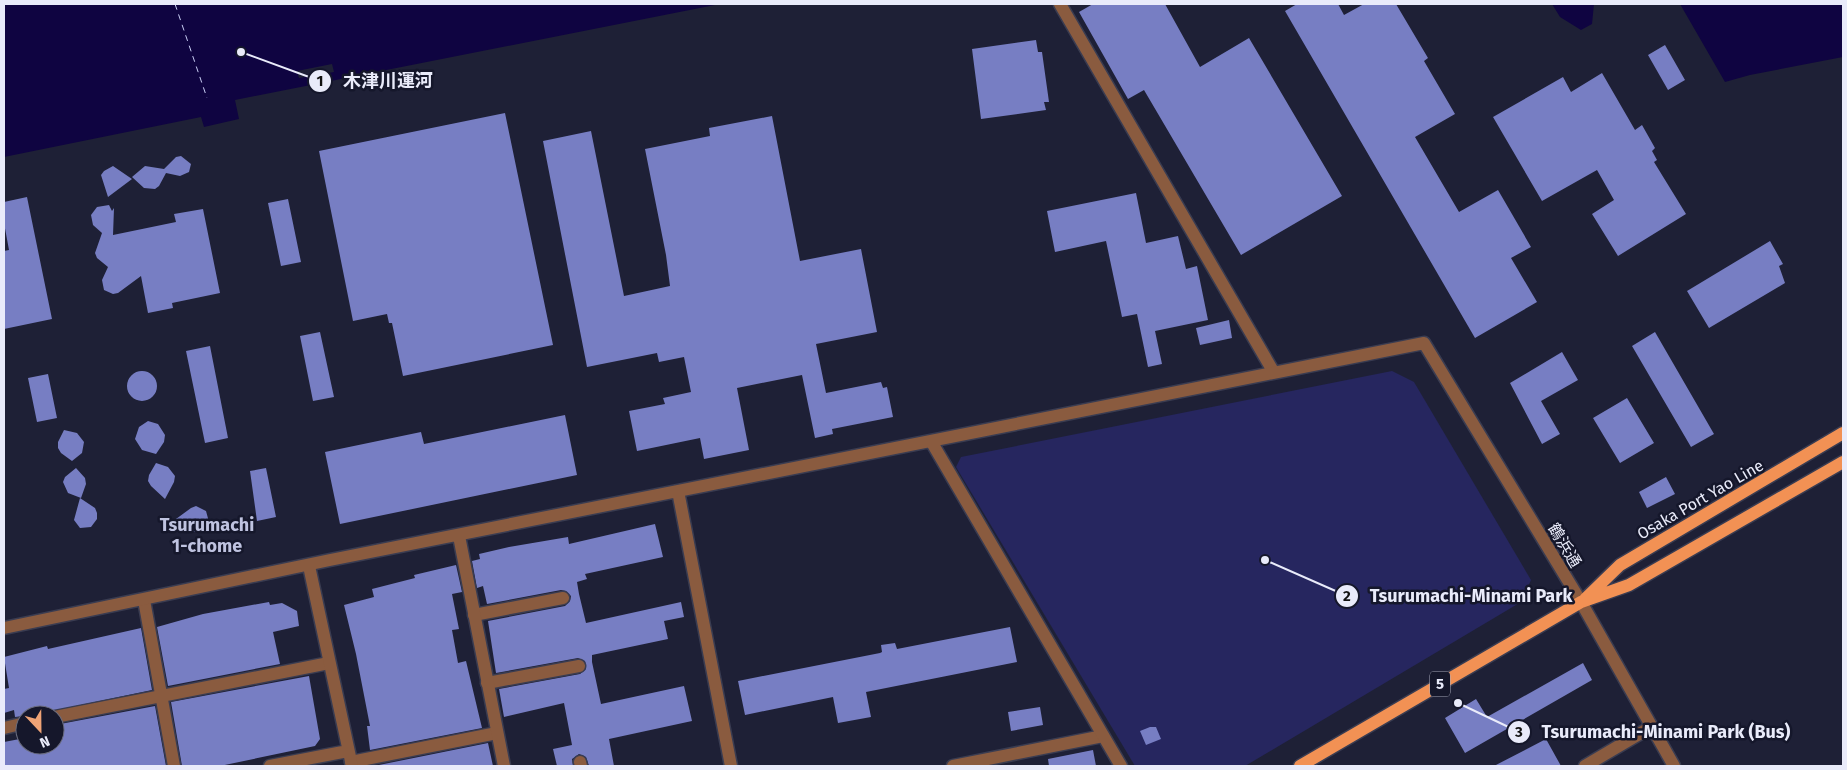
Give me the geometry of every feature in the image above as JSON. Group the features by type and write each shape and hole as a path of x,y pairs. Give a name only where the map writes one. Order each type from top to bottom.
{"main road":[{"name":"Osaka Port Yao Line","path":"1582,602 1620,565 1843,433"},
{"name":"Osaka Port Yao Line","path":"1300,766 1582,602 1630,585 1843,462"}],"street":[{"path":"4,628 1273,371 1060,4"},
{"name":"鶴浜通","path":"1273,371 1424,343 1582,602 1674,766"},
{"path":"931,440 1121,766"},
{"path":"678,492 731,766"},
{"path":"459,536 504,766"},
{"path":"309,566 350,760"},
{"path":"474,615 563,598"},
{"path":"144,600 174,766"},
{"path":"65,715 329,663"},
{"path":"487,684 579,666"},
{"path":"1585,766 1652,727"},
{"path":"270,766 350,760 497,733"},
{"path":"953,766 1103,736"}],"shaded area":[{"path":"4,4 720,4 235,100 239,119 204,127 201,117 4,157"},
{"path":"1552,4 1594,4 1592,24 1581,30 1560,17"},
{"path":"1680,4 1843,4 1843,57 1750,75 1725,82"},
{"path":"1392,371 1414,382 1531,580 1521,602 1245,766 1135,766 956,467 961,457"}],"pier":[{"path":"332,64 334,72 299,78 297,71"}],"building":[{"path":"1093,4 1165,4 1200,67 1249,38 1342,196 1241,255 1144,90 1128,99 1079,12"},
{"path":"1297,4 1338,4 1344,15 1364,4 1396,4 1428,58 1424,61 1455,114 1415,137 1459,212 1498,190 1531,247 1511,258 1537,302 1475,338 1285,11"},
{"path":"1036,40 1038,52 1042,52 1049,102 1044,102 1046,110 981,119 972,49"},
{"path":"1665,45 1685,80 1668,90 1648,55"},
{"path":"1602,73 1635,130 1642,125 1655,148 1652,151 1657,160 1654,162 1686,214 1618,256 1592,214 1614,200 1597,170 1542,201 1493,117 1563,77 1571,92"},
{"path":"505,113 553,345 403,376 392,323 389,323 387,314 353,321 319,151"},
{"path":"772,116 800,261 861,249 877,332 816,344 826,393 881,382 883,388 887,387 893,417 832,429 833,434 815,438 802,375 737,388 749,450 704,459 700,438 637,451 629,411 665,404 663,398 691,392 684,357 659,362 657,353 587,367 543,141 591,131 624,296 670,286 666,255 645,149 710,136 709,128"},
{"path":"181,156 191,164 189,172 180,176 166,173 159,186 155,189 144,188 132,177 145,166 164,169 176,157"},
{"path":"113,166 132,179 108,197 101,175"},
{"path":"1136,193 1146,243 1178,236 1186,269 1197,266 1208,320 1155,331 1162,364 1148,367 1137,314 1122,317 1106,241 1055,252 1047,211"},
{"path":"27,197 52,319 4,329 4,251 9,250 4,223 4,202"},
{"path":"288,199 301,262 281,266 268,203"},
{"path":"109,205 112,211 114,208 113,235 176,222 174,214 203,209 220,293 172,303 173,308 148,313 141,276 118,293 113,294 104,290 102,280 108,267 97,258 95,253 102,233 93,225 91,215 97,207"},
{"path":"1770,241 1783,264 1779,266 1785,283 1709,328 1687,291"},
{"path":"1229,320 1232,338 1200,345 1196,328"},
{"path":"320,332 334,397 313,401 300,336"},
{"path":"1655,332 1714,434 1691,447 1632,346"},
{"path":"210,346 228,438 205,443 186,351"},
{"path":"1562,352 1578,380 1541,401 1560,434 1542,444 1510,383"},
{"path":"142,371 153,375 157,386 153,397 142,401 131,397 127,386 131,375"},
{"path":"48,374 57,418 37,422 28,378"},
{"path":"1627,398 1654,443 1620,463 1593,418"},
{"path":"565,415 577,475 340,524 325,452 421,432 424,444"},
{"path":"148,421 158,424 165,435 164,442 156,454 142,450 135,439 139,427"},
{"path":"64,430 77,433 84,442 82,453 72,461 61,453 58,448 58,442"},
{"path":"156,463 168,467 175,476 165,499 148,481 149,475"},
{"path":"76,468 85,478 86,484 81,498 68,493 63,482 65,477"},
{"path":"266,468 276,517 257,521 250,471"},
{"path":"1666,477 1675,494 1647,508 1639,492"},
{"path":"80,498 95,508 97,513 97,519 91,527 80,528 74,520"},
{"path":"196,506 206,511 209,522 202,531 196,532 191,531 176,519"},
{"path":"655,524 663,557 585,574 587,579 577,582 579,594 586,623 681,602 684,617 664,621 668,639 592,655 592,662 601,704 684,686 692,721 609,739 614,766 589,766 586,757 579,754 572,759 573,766 557,766 553,749 572,745 564,703 504,717 499,689 580,674 586,669 585,661 578,658 496,673 488,621 565,606 570,601 571,596 566,591 561,590 487,604 483,586 477,588 472,561 480,559 479,554 509,547 568,537 569,544"},
{"path":"456,565 462,592 452,594 459,629 452,630 458,663 466,661 482,728 370,750 367,726 370,726 344,605 374,597 372,589 415,578 414,575"},
{"path":"269,602 270,605 282,603 297,611 299,626 273,632 280,664 168,686 157,627 203,614"},
{"path":"1010,627 1017,662 866,692 871,717 838,723 833,697 745,715 738,681 880,653 882,652 881,645 895,643 897,649"},
{"path":"141,628 152,690 65,708 65,705 15,705 15,717 14,710 4,713 4,689 9,688 4,657 47,646 48,649"},
{"path":"1583,663 1592,680 1465,753 1445,718 1476,699 1487,717"},
{"path":"309,676 320,739 315,746 220,766 182,766 171,702"},
{"path":"155,706 166,766 4,766 4,742 15,740 15,755 65,755 65,723"},
{"path":"1040,707 1043,725 1011,731 1008,712"},
{"path":"1156,727 1161,739 1146,745 1140,731"},
{"path":"1546,739 1561,766 1494,766"},
{"path":"488,743 493,766 374,766"},
{"path":"1093,750 1096,766 1049,766 1048,759"}],"ferry route":[{"path":"175,4 207,98"}],"place":[{"name":"木津川運河","path":"241,52"},
{"name":"Tsurumachi-Minami Park","path":"1265,560"},
{"name":"Tsurumachi-Minami Park (Bus)","path":"1458,703"}],"district":[{"name":"Tsurumachi 1-chome","path":"207,535"}]}
